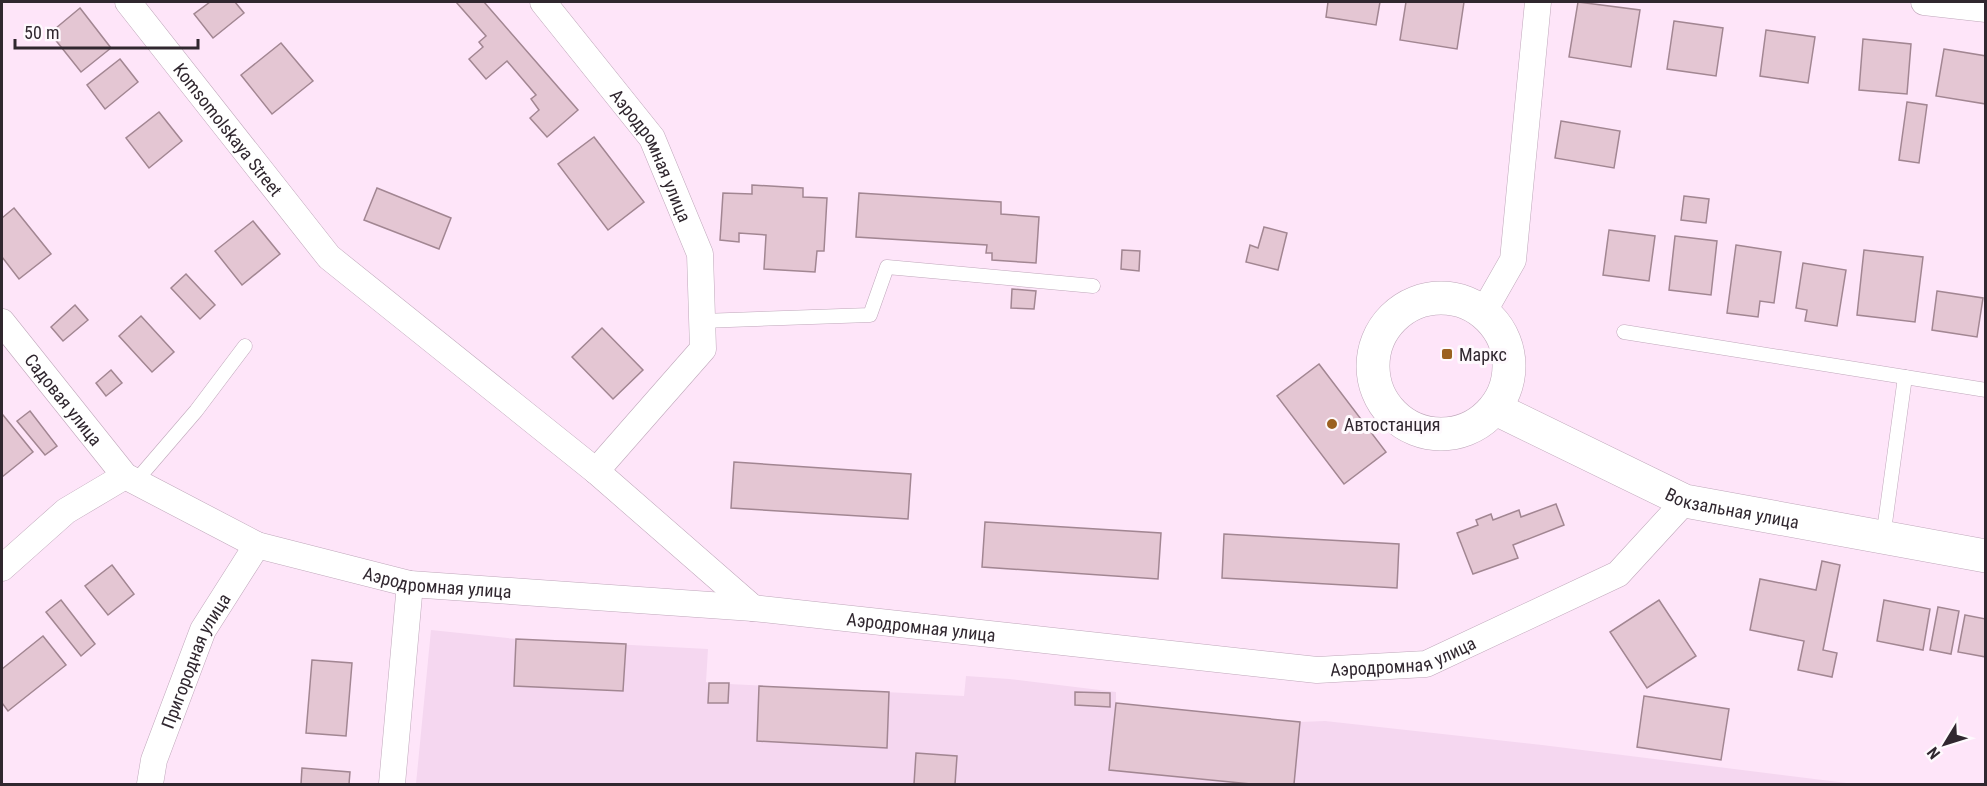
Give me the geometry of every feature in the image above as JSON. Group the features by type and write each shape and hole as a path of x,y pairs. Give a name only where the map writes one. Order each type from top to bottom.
{"street":[{"name":"Komsomolskaya Street","path":"128,2 329,257 596,471 753,608"},
{"name":"Аэродромная улица","path":"543,2 651,138 700,254 703,349 596,471"},
{"path":"1484,311 1513,260 1538,2"},
{"path":"1924,2 1986,9"},
{"path":"1433,297 1460,299 1484,311 1502,332 1510,358 1508,385 1496,409 1476,426 1450,435 1423,433 1399,421 1381,400 1373,374 1375,347 1387,323 1407,305 1433,297"},
{"name":"Садовая улица","path":"2,322 130,479"},
{"name":"Вокзальная улица","path":"1496,409 1685,501 1986,556"},
{"name":"Аэродромная улица","path":"130,479 257,545 410,584 753,608 1317,670 1426,664 1618,574 1685,501"},
{"path":"2,567 66,511 130,479"},
{"name":"Пригородная улица","path":"150,784 154,760 203,630 257,545"},
{"path":"392,784 410,584"}],"lane":[{"path":"702,321 870,315 887,267 1093,286"},
{"path":"1624,332 1986,390"},
{"path":"130,479 196,411 245,346"},
{"path":"1883,538 1905,377"}],"shaded area":[{"path":"431,630 516,639 708,649 706,682 709,683 964,696 966,676 1009,679 1116,692 1116,703 1300,722 1325,721 1855,784 416,784"}],"building":[{"path":"210,2 235,2 244,13 213,38 194,14"},
{"path":"456,2 484,2 578,110 547,137 530,118 539,110 531,99 536,95 507,61 486,79 469,59 483,47 479,42 486,36"},
{"path":"1328,2 1380,2 1376,25 1326,17"},
{"path":"1406,2 1464,2 1457,49 1400,40"},
{"path":"1578,2 1640,10 1631,67 1569,57"},
{"path":"80,8 111,48 81,72 50,33"},
{"path":"1674,21 1723,28 1716,76 1667,69"},
{"path":"1766,30 1815,37 1808,83 1760,76"},
{"path":"1863,39 1911,44 1907,94 1859,90"},
{"path":"281,43 313,81 272,114 241,75"},
{"path":"1944,49 1986,56 1986,104 1936,96"},
{"path":"120,59 138,82 105,109 87,85"},
{"path":"1907,102 1927,105 1919,163 1899,160"},
{"path":"159,112 182,141 149,168 126,138"},
{"path":"1561,121 1620,131 1614,168 1555,158"},
{"path":"594,137 644,202 608,230 558,164"},
{"path":"752,185 803,188 803,197 827,198 824,251 817,251 815,272 764,269 766,235 739,233 739,242 720,240 723,193 752,194"},
{"path":"377,188 451,218 439,249 364,220"},
{"path":"859,193 1001,202 1001,214 1039,217 1036,263 992,260 992,253 986,253 987,245 856,237"},
{"path":"1684,196 1709,199 1706,223 1681,220"},
{"path":"14,208 51,254 19,279 2,257 2,218"},
{"path":"253,221 280,254 242,285 215,251"},
{"path":"1264,227 1287,233 1278,270 1246,262 1250,245 1258,248"},
{"path":"1609,230 1655,236 1649,281 1603,275"},
{"path":"1675,236 1717,241 1711,295 1669,290"},
{"path":"1736,245 1781,252 1774,303 1760,301 1758,317 1727,313"},
{"path":"1122,250 1140,251 1139,271 1121,269"},
{"path":"1864,250 1923,257 1915,322 1857,315"},
{"path":"1803,263 1846,270 1837,326 1805,321 1807,310 1796,308"},
{"path":"186,274 215,305 200,319 171,288"},
{"path":"1012,289 1036,291 1034,309 1011,308"},
{"path":"1937,291 1983,298 1977,337 1932,330"},
{"path":"75,305 88,320 63,341 51,327"},
{"path":"141,316 174,352 152,372 119,336"},
{"path":"602,328 643,370 613,399 572,357"},
{"name":"Автостанция","path":"1319,364 1386,452 1344,484 1277,396"},
{"path":"111,370 122,383 106,396 96,383"},
{"path":"30,411 57,446 45,455 17,421"},
{"path":"2,416 33,452 2,477"},
{"path":"734,462 911,474 908,519 731,508"},
{"path":"1556,504 1564,525 1513,545 1518,558 1473,574 1457,533 1478,525 1476,520 1491,514 1493,520 1519,510 1521,517"},
{"path":"985,522 1161,533 1158,579 982,567"},
{"path":"1224,534 1399,544 1397,588 1222,578"},
{"path":"1822,561 1840,565 1823,650 1837,653 1832,677 1798,670 1804,641 1750,630 1760,579 1816,590"},
{"path":"112,565 134,594 108,615 85,586"},
{"path":"61,600 95,644 81,656 46,612"},
{"path":"1659,600 1696,656 1647,688 1610,632"},
{"path":"1884,600 1930,609 1923,650 1877,641"},
{"path":"1938,607 1959,611 1951,654 1930,650"},
{"path":"1965,615 1986,619 1986,657 1958,652"},
{"path":"43,636 66,665 8,711 2,703 2,669"},
{"path":"516,639 626,644 623,691 514,686"},
{"path":"312,660 352,663 346,736 306,733"},
{"path":"709,683 729,683 728,703 708,703"},
{"path":"759,686 889,692 887,748 757,741"},
{"path":"1075,692 1110,693 1110,707 1075,705"},
{"path":"1644,696 1729,709 1721,760 1637,747"},
{"path":"1116,703 1300,722 1294,784 1251,784 1109,770"},
{"path":"916,753 957,756 955,784 914,784"},
{"path":"302,768 350,772 349,784 301,784"}],"place":[{"name":"Маркс","path":"1447,354"},
{"name":"Автостанция","path":"1332,424"}]}
